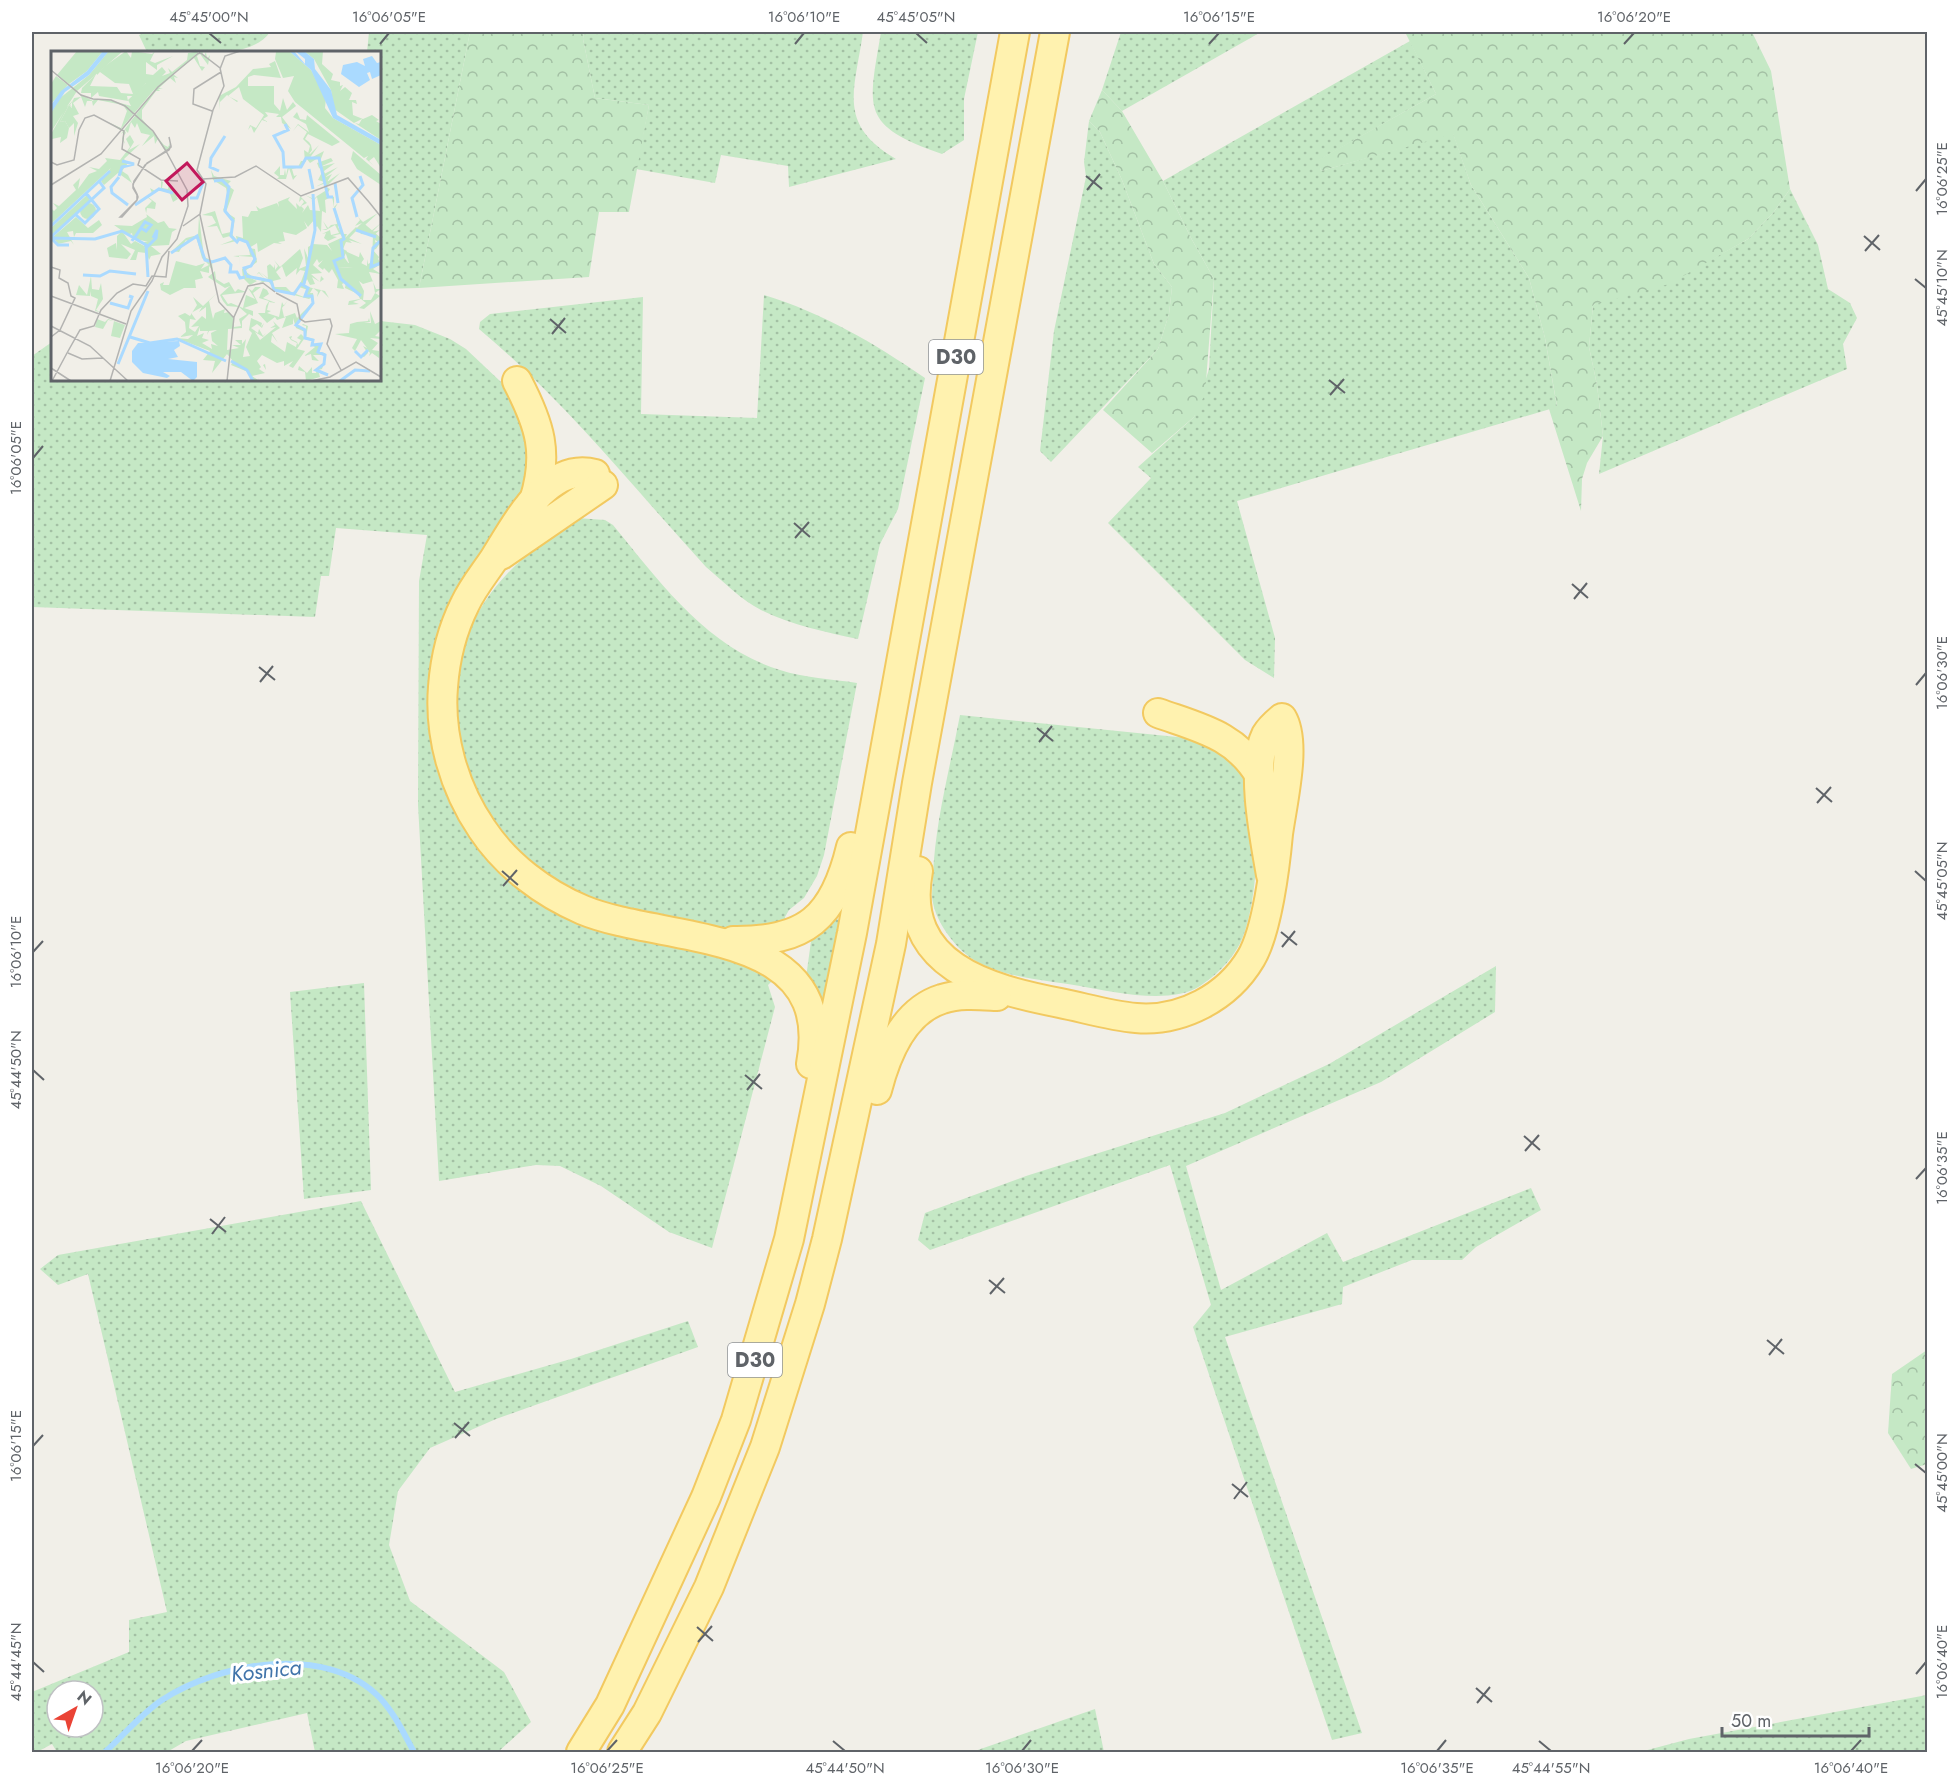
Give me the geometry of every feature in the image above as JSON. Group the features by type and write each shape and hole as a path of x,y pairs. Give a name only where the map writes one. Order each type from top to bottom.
{"main road":[{"name":"D30","path":"581,1752 610,1705 675,1568 736,1420 774,1293 810,1144 878,789 1015,32"},
{"name":"D30","path":"622,1752 647,1713 709,1587 765,1447 810,1305 844,1162 891,944 1054,32"},
{"path":"517,381 531,408 543,454 540,481 534,501"},
{"path":"494,559 599,480 583,471 561,478 534,501 507,537 464,605 449,649 442,687 442,716 447,748 462,793 473,814 503,856 532,882 565,902 604,918 722,941 764,958 778,967 806,1000 813,1028 806,1110 810,1144"},
{"path":"1158,713 1220,736 1250,758 1260,776"},
{"path":"918,783 923,819 917,903 924,931 933,947 957,970 984,985 1022,996 1136,1018 1157,1018 1202,1005 1234,980 1252,957 1259,938 1277,844 1288,740 1287,726 1282,718 1267,733 1263,742 1260,776 1264,834 1271,875"},
{"path":"722,941 774,940 790,935 817,917 840,887 854,836 878,789"},
{"path":"844,1162 871,1116 887,1055 913,1017 925,1006 957,996 1022,996"}],"green space":[{"path":"146,32 270,32 260,41 235,51 147,51 139,35"},
{"path":"369,32 470,32 419,288 381,289 381,51 367,51"},
{"path":"470,32 584,32 583,39 595,98 649,105 629,212 599,212 589,277 419,288"},
{"path":"584,32 863,32 854,88 857,119 864,133 877,146 896,159 789,187 788,166 721,155 715,183 636,169 649,105 595,98 583,39"},
{"path":"881,32 978,32 964,99 964,140 942,154 896,134 883,123 876,111 873,97 874,80"},
{"path":"1121,32 1261,32 1122,111 1102,90"},
{"path":"1405,32 1752,32 1771,71 1790,189 1773,213 1748,239 1669,284 1593,305 1589,347 1597,385 1603,436 1587,463 1582,479 1581,511 1549,409 1557,406 1545,338 1529,278 1471,185 1453,134 1321,171 1318,160 1436,94"},
{"path":"1410,41 1436,94 1319,160 1321,171 1453,133 1471,185 1529,278 1545,338 1557,407 1237,501 1275,638 1274,678 1245,660 1108,523 1151,478 1138,467 1194,417 1209,369 1214,279 1163,181"},
{"path":"1102,90 1122,111 1163,181 1214,279 1205,394 1194,417 1152,453 1103,410 1158,349 1169,314 1172,287 1154,264 1122,180 1100,132 1089,121"},
{"path":"1089,121 1100,132 1122,180 1154,264 1172,287 1169,314 1158,349 1051,462 1040,451 1054,331 1086,177 1084,162"},
{"path":"1790,189 1818,245 1828,289 1850,303 1857,318 1843,344 1847,369 1599,474 1603,436 1597,385 1589,347 1593,305 1712,259 1748,239 1773,213"},
{"path":"764,295 786,302 848,330 925,378 898,509 880,544 858,639 785,620 761,610 739,596 706,567 569,414 479,329 480,322 490,314 643,297 641,414 757,418"},
{"path":"381,321 415,325 450,339 466,349 501,382 514,400 524,420 533,478 434,662 491,861 704,950 777,976 768,985 775,1007 712,1248 669,1232 601,1186 560,1166 536,1165 439,1181 418,805 419,581 427,535 336,528 329,576 321,576 315,617 32,607 32,356 51,343 51,381 381,381"},
{"path":"577,518 605,520 613,525 686,610 729,646 754,660 789,673 857,683 824,855 817,876 804,898 789,910 785,917 787,927 737,933 725,932 592,900 556,884 539,873 512,848 490,818 473,784 462,748 457,710 458,673 467,637 484,603 514,566"},
{"path":"960,715 1187,738 1219,748 1236,759 1246,774 1252,796 1256,822 1255,880 1245,930 1238,947 1221,969 1200,986 1188,992 1174,995 1141,995 1010,974 983,965 958,947 938,918 932,893 940,815"},
{"path":"834,913 839,922 825,1004 821,1007 805,985 812,934"},
{"path":"1496,966 1495,1012 1381,1082 1186,1166 1221,1290 1327,1233 1343,1262 1531,1188 1541,1210 1476,1247 1462,1260 1412,1260 1343,1287 1342,1304 1225,1337 1362,1733 1332,1740 1193,1327 1211,1305 1170,1165 930,1250 918,1240 925,1213 1026,1176 1225,1113 1329,1064"},
{"path":"364,983 371,1190 304,1199 290,992"},
{"path":"361,1201 455,1392 571,1359 688,1321 698,1347 496,1419 430,1448 398,1491 389,1545 410,1601 504,1672 531,1722 498,1752 315,1752 307,1713 186,1741 167,1752 57,1752 52,1744 37,1752 32,1752 32,1692 45,1687 45,1739 105,1739 105,1679 64,1679 129,1652 129,1620 167,1612 88,1274 58,1285 40,1269 58,1255"},
{"path":"1927,1350 1927,1464 1911,1469 1888,1433 1892,1374"},
{"path":"1927,1695 1927,1752 1640,1752 1689,1739"},
{"path":"1095,1709 1104,1752 972,1752"}],"waterway":[{"name":"Kosnica","path":"105,1752 154,1706 186,1687 213,1676 243,1668 273,1664 303,1664 332,1670 358,1681 385,1704 414,1752"}]}
